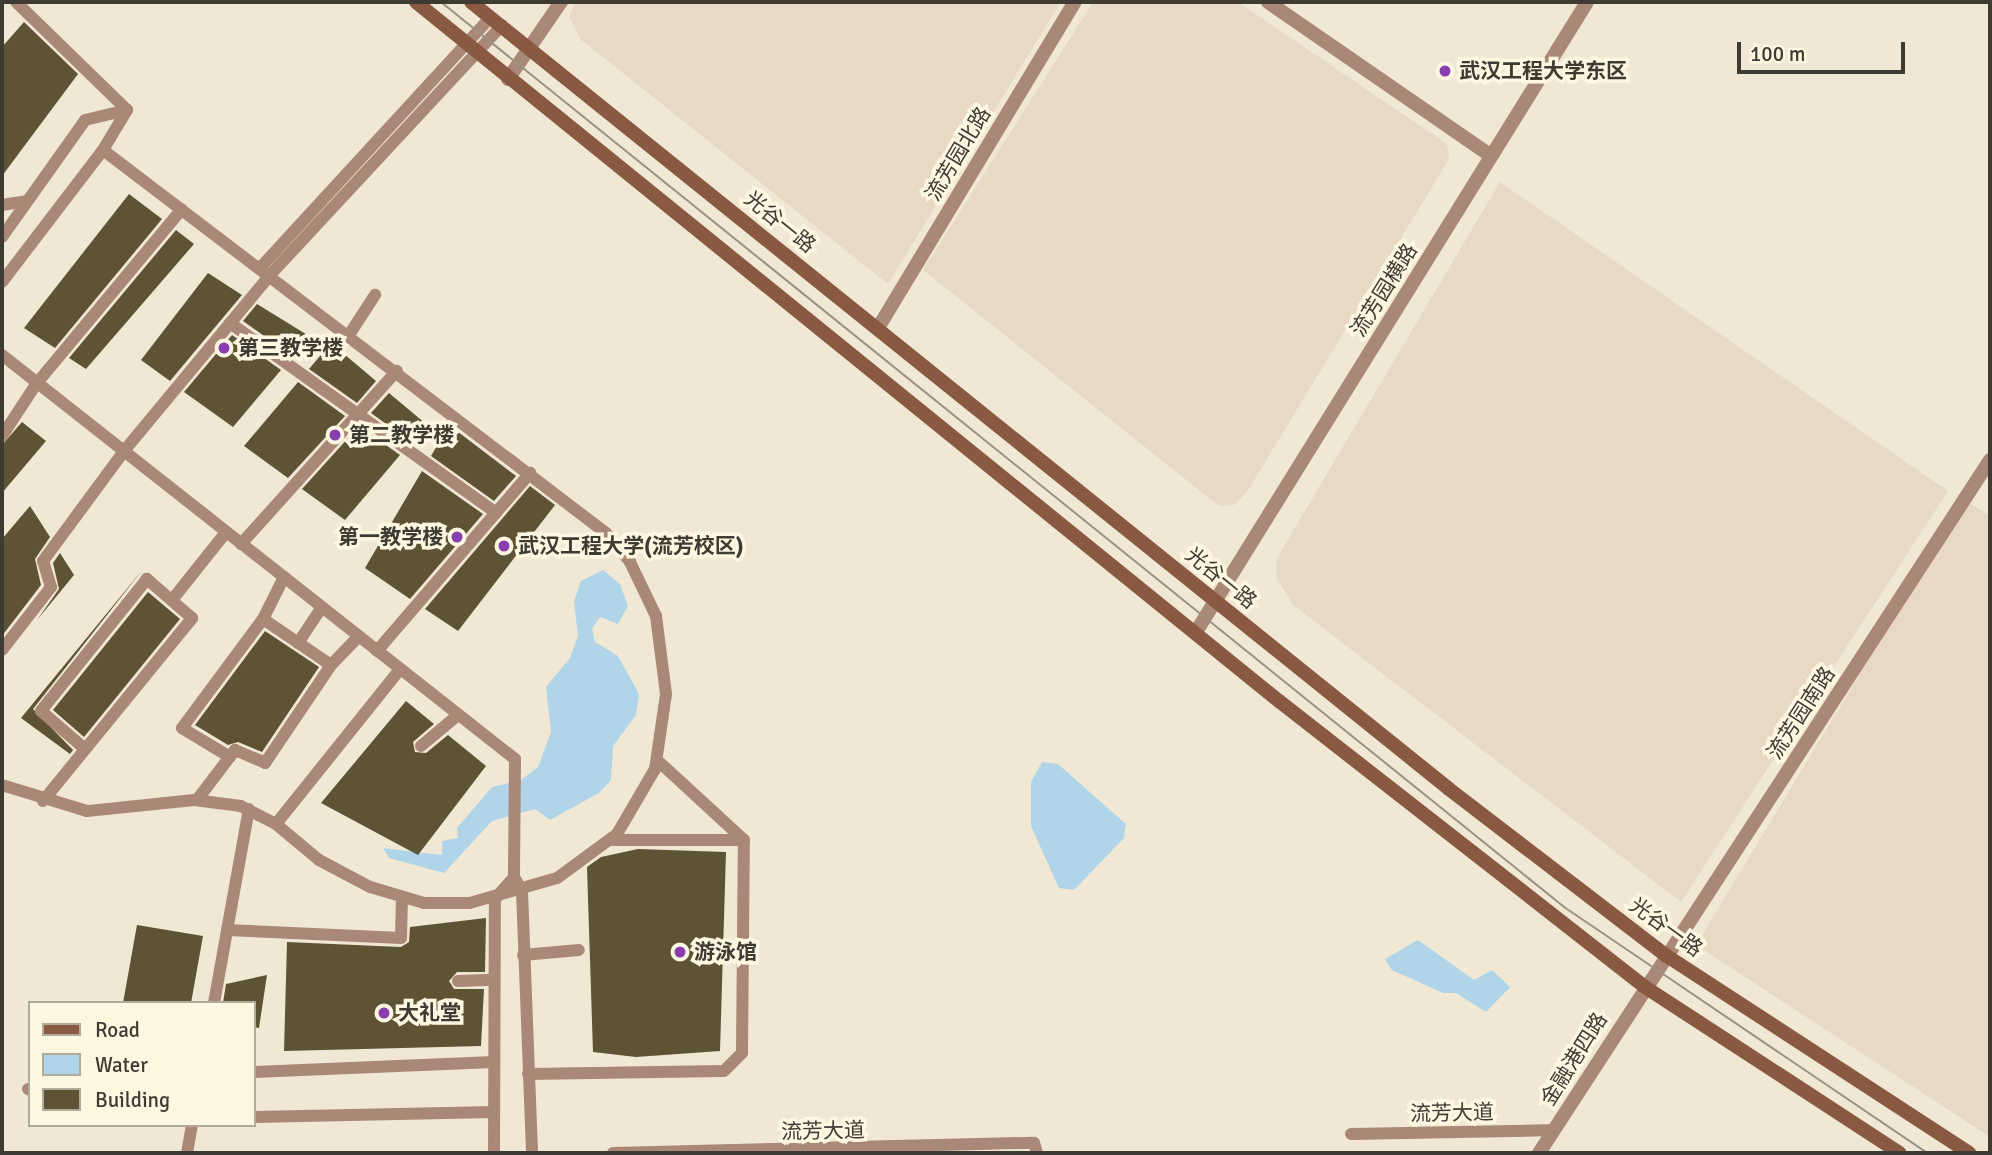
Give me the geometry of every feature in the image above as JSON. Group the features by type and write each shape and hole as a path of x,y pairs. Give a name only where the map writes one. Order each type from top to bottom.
{"main road":[{"path":"416,2 476,55 1196,632 1645,987 1900,1153"},
{"name":"光谷一路","path":"471,2 533,49 1449,789 1667,956 1969,1153"}],"street":[{"path":"16,2 127,110"},
{"path":"508,79 533,49 561,2"},
{"name":"流芳园北路","path":"878,328 1074,2"},
{"path":"1268,2 1491,156"},
{"name":"流芳园横路","path":"1196,632 1587,2"},
{"path":"2,650 51,587 43,561 124,451 230,323 265,271 464,45 497,21"},
{"path":"265,271 476,55 497,21"},
{"path":"2,282 103,150 127,110"},
{"path":"2,237 85,120 127,110"},
{"path":"2,785 43,801 113,812 197,800 249,809 276,824 327,864 402,898 447,904 495,898 522,891 567,872 610,840 634,811 657,760 666,673 653,608 618,546 530,473 103,150"},
{"path":"2,205 27,201"},
{"path":"2,436 37,383 182,209"},
{"path":"349,335 375,295"},
{"path":"230,323 496,513"},
{"path":"2,355 515,759 514,877 522,891 532,1153"},
{"path":"241,544 397,372"},
{"name":"流芳园南路","path":"1645,987 1990,460"},
{"path":"377,650 530,473"},
{"path":"172,600 226,532"},
{"path":"230,757 182,728 263,619 284,577"},
{"path":"43,801 192,618 147,579 41,712 85,749"},
{"path":"298,643 322,607"},
{"path":"263,619 331,665"},
{"path":"197,800 235,750 265,762 331,665 359,636"},
{"path":"276,824 400,669"},
{"path":"421,746 458,715"},
{"path":"657,760 744,840"},
{"path":"214,1001 249,809"},
{"path":"610,840 744,840"},
{"path":"528,1074 724,1071 733,1066 742,1053 735,932 744,840"},
{"path":"494,1153 495,898 514,877"},
{"path":"228,930 401,938 402,898"},
{"path":"523,955 579,950"},
{"path":"458,981 494,979"},
{"name":"金融港四路","path":"1539,1153 1645,987"},
{"path":"256,1072 494,1062"},
{"path":"256,1117 494,1112"},
{"path":"187,1153 192,1127"},
{"name":"流芳大道","path":"1351,1134 1554,1130"},
{"name":"流芳大道","path":"614,1153 1036,1148"}],"shaded area":[{"path":"575,2 1061,2 888,284 580,39 569,17"},
{"path":"1093,2 1238,2 1447,144 1449,159 1247,492 1234,505 1219,506 923,270"},
{"path":"1500,182 1948,491 1681,902 1293,605 1276,577 1277,558"},
{"path":"1965,500 1990,516 1990,1137 1696,945"}],"water":[{"path":"603,570 620,584 628,606 618,624 600,617 592,629 595,642 618,656 639,694 636,715 613,746 611,780 599,793 550,820 535,809 492,821 444,873 389,858 383,848 442,855 442,841 458,838 457,828 492,787 521,780 538,767 551,732 546,687 570,658 578,636 574,601 581,581"},
{"path":"1042,762 1058,764 1126,824 1124,838 1074,890 1059,888 1031,826 1031,782"},
{"path":"1418,940 1474,980 1492,970 1510,987 1486,1012 1456,993 1443,993 1392,970 1385,959"}],"building":[{"path":"24,22 78,74 2,176 2,47"},
{"path":"129,194 162,219 55,348 24,328"},
{"path":"176,230 194,244 86,369 69,358"},
{"path":"208,273 242,295 170,381 141,360"},
{"path":"257,304 309,336 292,356 243,321"},
{"path":"232,335 281,370 233,427 184,392"},
{"path":"331,343 376,381 357,403 309,369"},
{"path":"298,382 345,416 288,478 244,446"},
{"path":"389,393 426,424 411,442 371,413"},
{"path":"22,422 46,441 2,493 2,445"},
{"path":"449,425 516,476 494,501 431,456"},
{"path":"359,426 400,455 345,520 302,489"},
{"path":"422,471 483,514 410,599 365,568"},
{"path":"530,486 555,505 458,631 425,609"},
{"path":"30,506 50,537 35,559 41,585 2,636 2,539"},
{"path":"60,553 74,575 37,620 59,589 53,563"},
{"path":"144,568 33,709 73,750 70,754 21,718"},
{"path":"148,592 180,619 84,737 53,710"},
{"path":"265,631 319,667 262,752 238,742 228,745 195,725"},
{"path":"406,701 434,724 413,742 415,752 426,753 448,735 486,766 418,855 321,803"},
{"name":"游泳馆","path":"638,849 726,852 720,1051 636,1057 593,1052 587,867 601,857"},
{"name":"大礼堂","path":"486,918 485,972 457,972 449,981 454,989 484,989 481,1046 284,1051 287,942 401,947 409,942 410,927"},
{"path":"137,925 203,936 191,1001 123,1001"},
{"path":"267,975 259,1028 256,1027 256,1001 223,1001 226,984"}],"tram line":[{"path":"441,2 1564,907 1928,1153"}],"place":[{"name":"武汉工程大学东区","path":"1445,71"},
{"name":"第三教学楼","path":"224,348"},
{"name":"第二教学楼","path":"335,435"},
{"name":"第一教学楼","path":"457,537"},
{"name":"武汉工程大学(流芳校区)","path":"504,546"},
{"name":"游泳馆","path":"680,952"},
{"name":"大礼堂","path":"384,1013"}]}
